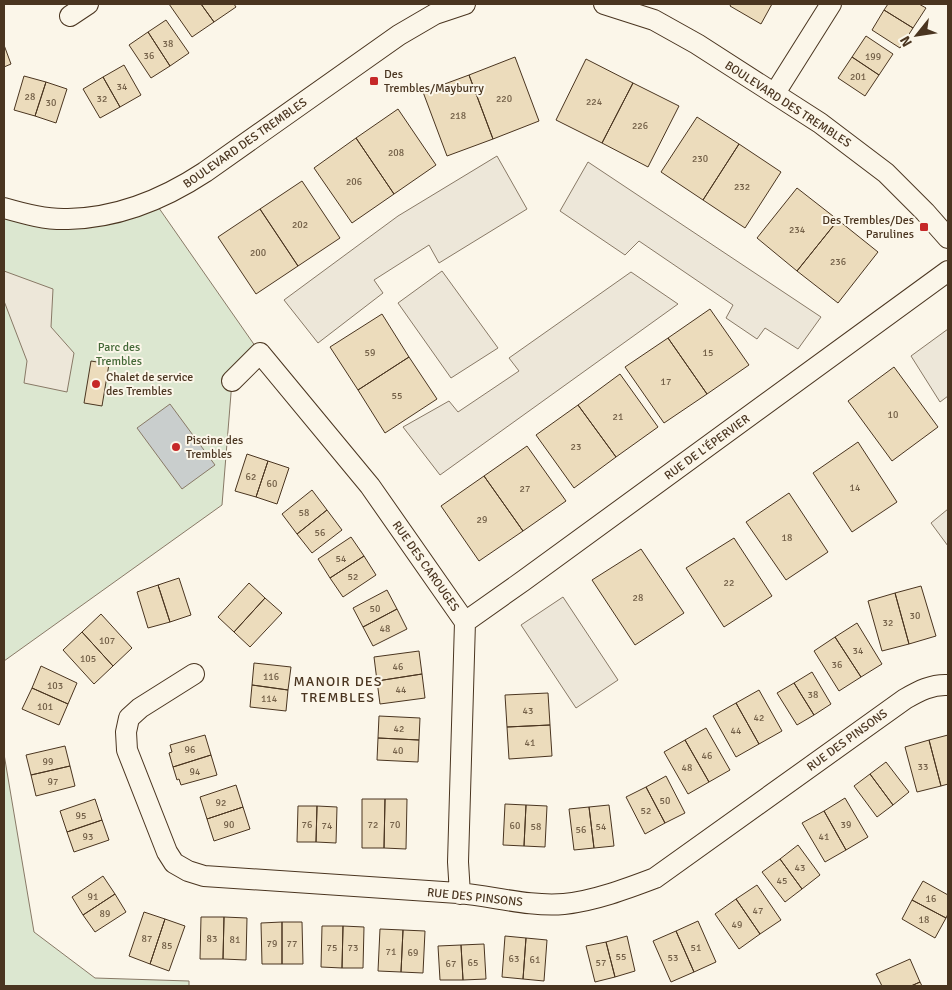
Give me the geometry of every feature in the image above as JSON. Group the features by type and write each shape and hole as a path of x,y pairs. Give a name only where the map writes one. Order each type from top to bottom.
{"street":[{"path":"70,16 88,4"},
{"name":"BOULEVARD DES TREMBLES","path":"4,208 44,218 68,219 125,211 154,201 182,187 205,172 399,35 435,14 465,4"},
{"name":"BOULEVARD DES TREMBLES","path":"604,4 654,20 697,44 775,93 853,146 886,173 948,238"},
{"path":"775,93 831,4"},
{"name":"RUE DE L'ÉPERVIER","path":"465,622 948,271"},
{"name":"RUE DES CAROUGES","path":"232,381 260,353 370,486 465,622 458,862 460,894"},
{"name":"RUE DES PINSONS","path":"194,674 140,708 129,718 126,732 127,750 160,836 174,863 188,871 204,876 460,894 547,904 565,904 628,888 655,878 905,699 939,684 948,685"}],"green space":[{"name":"Parc des Trembles","path":"154,201 260,353 232,381 222,505 4,661 4,208 44,218"},
{"path":"4,754 34,932 95,978 189,981 189,986 4,986"}],"shaded area":[{"path":"497,156 527,209 439,263 429,245 374,280 383,293 318,343 284,300 398,216"},
{"path":"588,162 821,317 798,349 765,328 757,339 726,318 733,305 639,241 625,255 560,211"},
{"path":"4,271 53,289 51,327 74,353 67,392 24,383 27,361 4,301"},
{"path":"442,271 498,348 451,378 398,303"},
{"path":"631,272 678,304 440,475 403,427 449,401 458,412 519,371 509,358"},
{"path":"948,329 948,396 940,402 911,356"},
{"name":"Piscine des Trembles","path":"170,404 215,465 182,489 137,428"},
{"path":"948,509 948,546 931,523"},
{"path":"563,597 618,680 576,708 521,625"}],"building":[{"path":"169,4 201,4 214,22 192,37"},
{"path":"201,4 234,4 236,7 214,22"},
{"path":"731,4 772,4 761,24 730,6"},
{"path":"888,4 919,4 926,8 913,28 884,10"},
{"path":"884,10 913,28 900,48 872,30"},
{"path":"166,20 189,53 170,66 148,32"},
{"path":"148,32 170,66 151,78 129,45"},
{"path":"866,36 893,54 879,75 852,57"},
{"path":"4,45 11,64 4,67"},
{"path":"515,57 539,121 493,139 469,75"},
{"path":"852,57 879,75 865,96 838,78"},
{"path":"586,59 633,83 602,143 556,120"},
{"path":"124,65 141,95 120,107 103,77"},
{"path":"469,75 493,139 447,156 423,92"},
{"path":"24,76 46,82 35,116 14,110"},
{"path":"103,77 120,107 100,118 83,89"},
{"path":"46,82 67,89 56,123 35,116"},
{"path":"633,83 679,106 648,167 602,143"},
{"path":"398,109 436,165 394,194 356,138"},
{"path":"697,117 739,144 703,200 661,172"},
{"path":"356,138 394,194 352,223 314,168"},
{"path":"739,144 781,172 745,228 703,200"},
{"path":"302,181 340,238 298,266 260,209"},
{"path":"797,188 838,220 797,271 757,238"},
{"path":"260,209 298,266 256,294 218,237"},
{"path":"838,220 878,252 838,303 797,271"},
{"path":"710,309 749,365 707,394 668,338"},
{"path":"382,314 409,357 358,390 330,347"},
{"path":"668,338 707,394 664,423 625,367"},
{"path":"409,357 437,399 385,433 358,390"},
{"name":"Chalet de service des Trembles","path":"91,361 109,364 102,406 84,403"},
{"path":"894,367 938,427 892,461 848,401"},
{"path":"620,374 658,427 616,457 578,405"},
{"path":"578,405 616,457 574,488 536,435"},
{"path":"858,442 897,502 852,532 813,473"},
{"path":"527,446 566,501 523,531 484,476"},
{"path":"247,454 268,461 256,497 235,491"},
{"path":"268,461 289,468 277,504 256,497"},
{"path":"484,476 523,531 479,561 441,506"},
{"path":"312,490 327,510 297,534 282,514"},
{"path":"789,493 828,552 786,580 746,522"},
{"path":"327,510 342,530 312,553 297,534"},
{"path":"351,537 364,556 330,578 318,559"},
{"path":"734,538 772,596 724,627 686,568"},
{"path":"641,549 684,613 635,645 592,580"},
{"path":"364,556 376,575 343,597 330,578"},
{"path":"179,578 191,615 170,622 158,585"},
{"path":"249,583 265,598 234,632 218,617"},
{"path":"158,585 170,622 148,628 137,592"},
{"path":"921,586 936,636 909,644 895,593"},
{"path":"387,590 397,609 363,627 353,608"},
{"path":"895,593 909,644 882,651 868,601"},
{"path":"265,598 282,613 250,647 234,632"},
{"path":"397,609 407,629 373,646 363,627"},
{"path":"101,614 132,648 113,666 82,632"},
{"path":"857,623 882,664 861,677 835,637"},
{"path":"82,632 113,666 94,684 63,650"},
{"path":"835,637 861,677 839,691 814,651"},
{"path":"419,651 422,674 377,681 374,657"},
{"path":"254,663 291,667 288,690 252,685"},
{"path":"41,666 77,683 68,704 32,688"},
{"path":"812,672 831,704 814,715 794,683"},
{"path":"422,674 425,698 380,704 377,681"},
{"path":"794,683 814,715 797,725 777,693"},
{"path":"252,685 288,690 286,711 250,707"},
{"path":"32,688 68,704 59,725 22,709"},
{"path":"759,690 782,731 759,744 736,703"},
{"path":"548,693 550,725 507,727 505,695"},
{"path":"736,703 759,744 736,757 713,716"},
{"path":"379,716 420,718 419,740 378,738"},
{"path":"550,725 552,756 509,759 507,727"},
{"path":"706,728 730,770 709,782 685,740"},
{"path":"205,735 211,755 173,767 169,753 172,752 170,745"},
{"path":"948,735 948,784 941,786 929,740"},
{"path":"378,738 419,740 418,762 377,760"},
{"path":"685,740 709,782 688,794 664,752"},
{"path":"929,740 941,786 917,792 905,747"},
{"path":"65,746 70,766 31,775 26,755"},
{"path":"211,755 217,775 181,785 179,779 177,780 173,767"},
{"path":"886,762 909,792 893,805 870,774"},
{"path":"70,766 75,786 36,796 31,775"},
{"path":"870,774 893,805 877,817 854,786"},
{"path":"666,776 685,813 665,823 646,787"},
{"path":"236,785 243,807 207,819 200,797"},
{"path":"646,787 665,823 645,834 626,797"},
{"path":"845,798 868,837 846,850 824,811"},
{"path":"95,799 102,820 67,832 60,811"},
{"path":"362,799 385,799 384,848 362,848"},
{"path":"385,799 407,799 406,849 384,848"},
{"path":"505,804 526,805 524,846 503,845"},
{"path":"526,805 547,806 545,847 524,846"},
{"path":"609,805 614,846 594,848 589,807"},
{"path":"298,806 317,806 316,842 297,842"},
{"path":"317,806 337,807 336,843 316,842"},
{"path":"243,807 250,829 214,841 207,819"},
{"path":"589,807 594,848 574,850 569,809"},
{"path":"824,811 846,850 825,862 802,823"},
{"path":"102,820 109,840 74,852 67,832"},
{"path":"798,845 820,875 802,889 780,859"},
{"path":"780,859 802,889 785,902 762,872"},
{"path":"103,876 115,894 83,915 72,897"},
{"path":"923,881 948,895 948,914 946,918 912,900"},
{"path":"757,885 781,920 760,934 736,899"},
{"path":"115,894 126,912 95,932 83,915"},
{"path":"736,899 760,934 739,949 715,914"},
{"path":"912,900 946,918 935,938 902,919"},
{"path":"144,912 165,919 150,964 129,956"},
{"path":"201,917 224,917 223,959 200,959"},
{"path":"224,917 247,918 246,960 223,959"},
{"path":"165,919 185,926 169,971 150,964"},
{"path":"698,921 716,962 694,972 676,931"},
{"path":"282,922 282,964 262,964 261,923"},
{"path":"282,922 302,922 303,964 282,964"},
{"path":"322,926 343,926 342,968 321,967"},
{"path":"343,926 364,927 363,968 342,968"},
{"path":"380,929 403,930 401,972 378,971"},
{"path":"403,930 425,931 423,973 401,972"},
{"path":"676,931 694,972 671,982 653,941"},
{"path":"505,936 526,938 523,979 502,977"},
{"path":"627,936 635,971 615,977 606,942"},
{"path":"526,938 547,940 544,981 523,979"},
{"path":"606,942 615,977 595,982 586,946"},
{"path":"484,944 486,979 463,980 461,945"},
{"path":"461,945 463,980 440,980 438,946"},
{"path":"910,959 920,982 911,986 882,986 876,974"},
{"path":"920,982 922,986 911,986"}],"place":[{"name":"Des Trembles/Mayburry","path":"374,81"},
{"name":"Des Trembles/Des Parulines","path":"924,227"},
{"name":"Chalet de service des Trembles","path":"96,384"},
{"name":"Piscine des Trembles","path":"176,447"}],"district":[{"name":"MANOIR DES TREMBLES","path":"338,690"}]}
